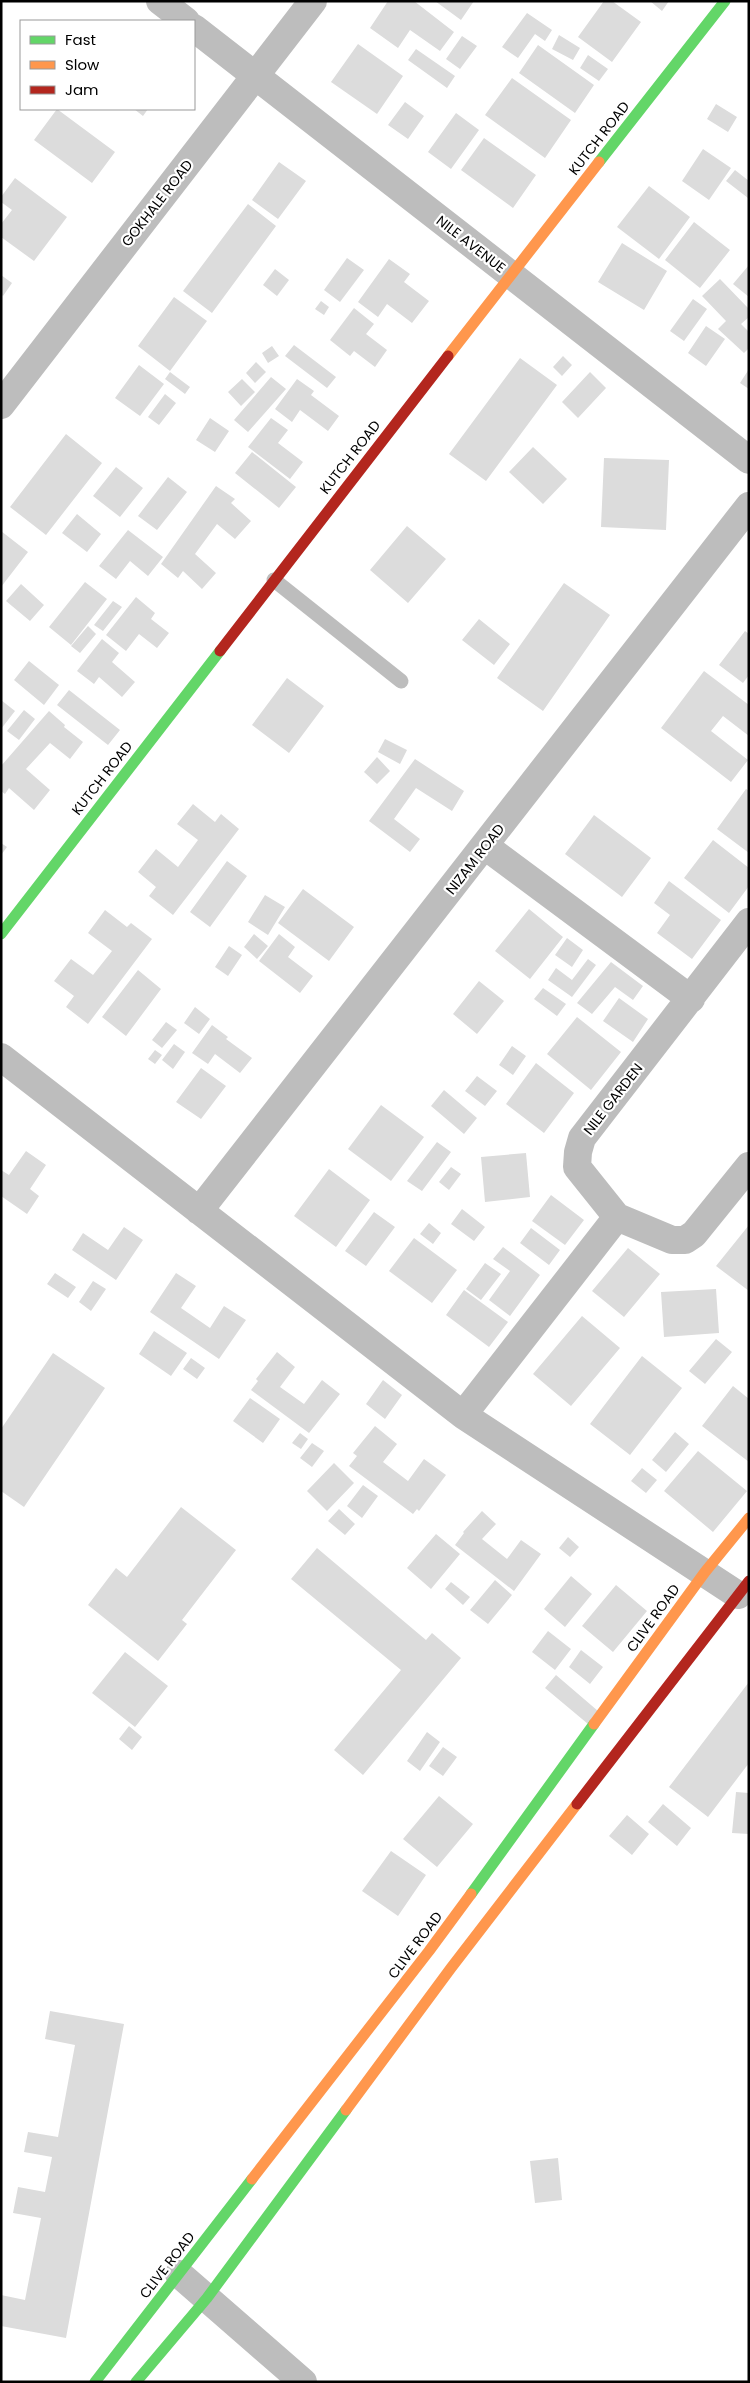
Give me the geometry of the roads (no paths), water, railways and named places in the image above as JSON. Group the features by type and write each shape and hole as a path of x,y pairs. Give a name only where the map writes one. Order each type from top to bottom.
{"street":[{"path":"160,1 185,20"},
{"name":"GOKHALE ROAD","path":"1,405 313,1"},
{"name":"KUTCH ROAD","path":"1,934 511,274 725,1"},
{"name":"NILE AVENUE","path":"195,29 749,460"},
{"name":"NIZAM ROAD","path":"199,1212 485,846 606,687 749,506"},
{"path":"485,846 691,999"},
{"name":"NILE GARDEN","path":"749,922 582,1138 578,1152 577,1167 617,1216 672,1240 684,1240 694,1234 749,1166"},
{"path":"1,1057 199,1212 463,1414 705,1572 743,1588 451,1968 207,2298 136,2382"},
{"path":"463,1414 617,1216"},
{"name":"CLIVE ROAD","path":"95,2382 429,1951 705,1572 749,1518"},
{"path":"179,2274 304,2382"}],"lane":[{"path":"274,580 401,681"}]}
